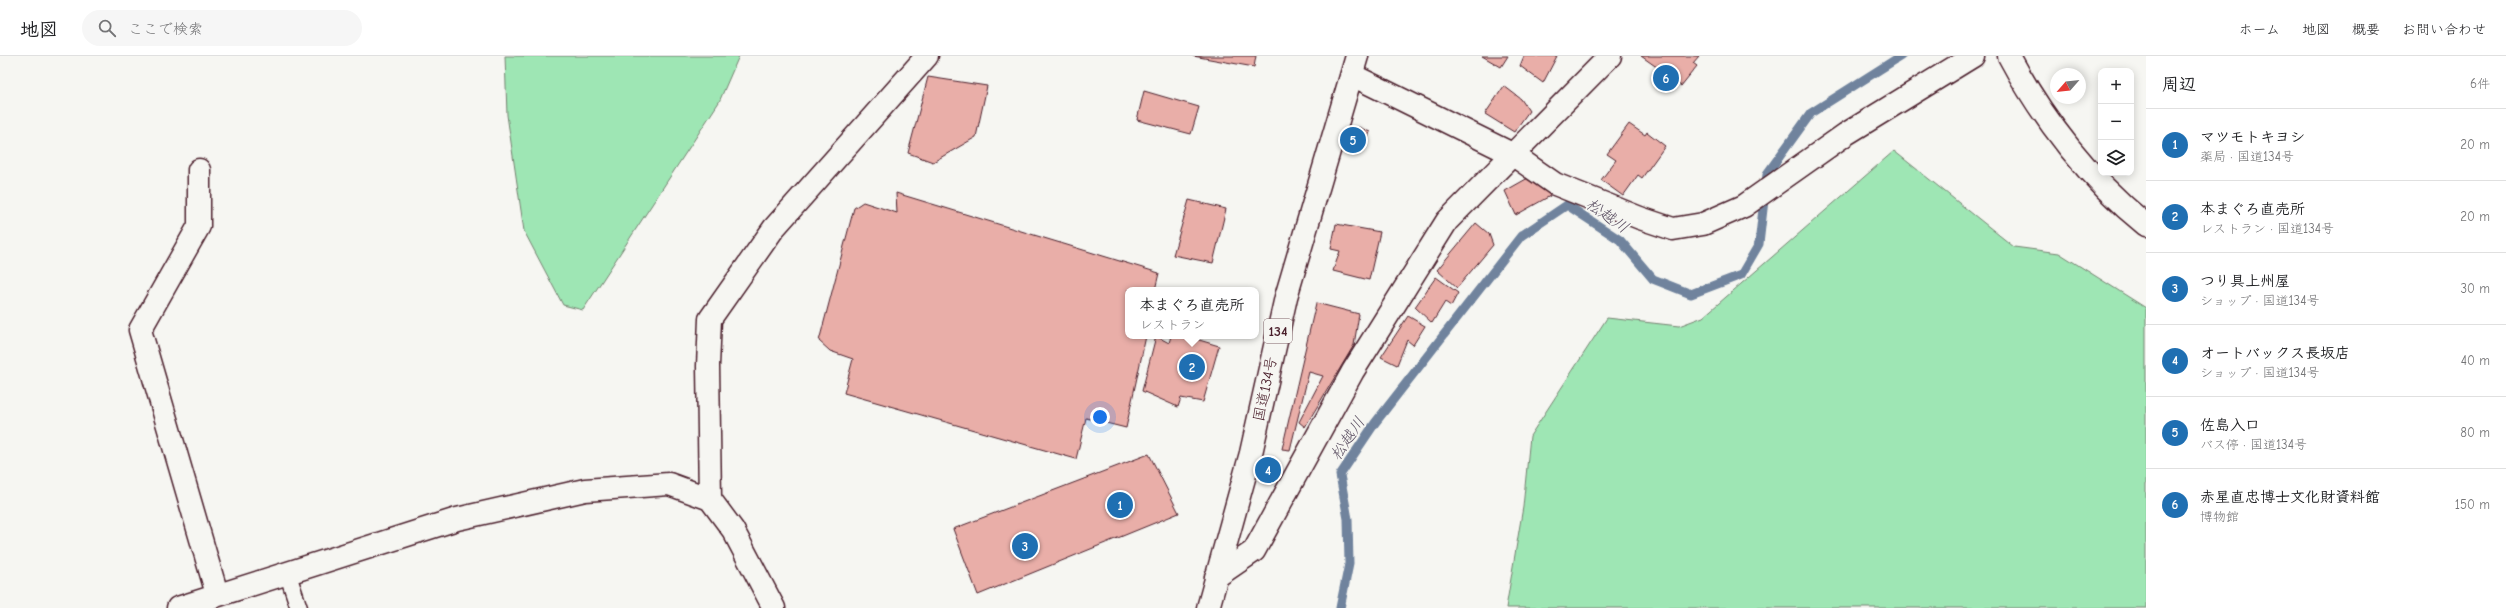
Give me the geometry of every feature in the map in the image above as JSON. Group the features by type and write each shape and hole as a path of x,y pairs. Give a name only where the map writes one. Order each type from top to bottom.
{"main road":[{"path":"710,499 708,366 710,319 774,228 927,56"},
{"path":"1216,577 1254,551 1353,371 1446,221 1610,56"},
{"path":"1355,66 1512,154 1555,184 1640,218 1673,228 1703,224 1744,206 1846,134 1973,56"},
{"path":"2009,56 2022,81 2059,135 2120,205 2146,225"},
{"name":"国道134号","path":"1208,608 1251,453 1286,297 1355,66"},
{"path":"199,170 199,226 140,330 217,594"},
{"path":"178,608 217,594 457,519 585,490 669,484 710,499 733,530 774,608"}],"lane":[{"path":"287,572 299,608"}],"green space":[{"path":"505,56 739,56 719,102 583,310 563,305 524,231 507,115"},
{"path":"1894,151 2014,247 2059,253 2146,308 2146,608 1506,608 1523,507 1530,436 1607,318 1679,326 1703,317"}],"building":[{"path":"1193,56 1256,56 1254,67"},
{"path":"1482,56 1508,56 1501,67"},
{"path":"1524,56 1557,56 1543,83 1520,66"},
{"path":"1641,56 1699,56 1693,63 1697,66 1681,86 1676,82 1670,89 1652,75 1658,68"},
{"path":"928,77 987,86 976,137 933,162 908,153"},
{"path":"1504,86 1521,99 1529,111 1514,132 1485,114"},
{"path":"1144,91 1199,107 1191,134 1137,120"},
{"path":"1629,124 1645,135 1647,132 1665,146 1642,178 1638,175 1623,196 1601,180 1616,160 1607,154"},
{"path":"1358,127 1370,132 1363,150 1351,145"},
{"path":"1528,178 1541,180 1550,196 1516,215 1505,191"},
{"path":"896,193 1159,273 1156,287 1125,287 1125,339 1145,339 1126,428 1086,418 1076,459 844,393 853,359 830,351 819,341 854,208 863,202 897,213"},
{"path":"1189,200 1226,209 1213,263 1173,255"},
{"path":"1476,223 1489,234 1493,245 1457,288 1437,270"},
{"path":"1336,224 1380,232 1369,280 1333,271 1340,251 1331,249"},
{"path":"1436,277 1458,293 1451,306 1445,302 1432,323 1415,307"},
{"path":"1316,303 1359,314 1354,345 1305,427 1299,422 1323,376 1309,372 1290,450 1282,449"},
{"path":"1408,316 1425,326 1413,345 1407,340 1397,365 1381,357"},
{"path":"1155,339 1162,339 1169,343 1170,339 1196,339 1219,346 1203,402 1181,398 1178,407 1142,391"},
{"path":"1149,454 1179,513 978,595 953,529"}],"waterway":[{"name":"松越川","path":"1340,608 1349,564 1348,519 1340,475 1375,423 1521,236 1567,205 1620,240 1653,279 1691,294 1741,275 1759,244 1767,174 1811,113 1901,56"}],"place":[{"name":"赤星直忠博士文化財資料館","path":"1666,78"},
{"name":"佐島入口","path":"1353,140"},
{"name":"本まぐろ直売所","path":"1192,367"},
{"name":"オートバックス長坂店","path":"1268,470"},
{"name":"マツモトキヨシ","path":"1120,505"},
{"name":"つり具上州屋","path":"1025,546"}]}
